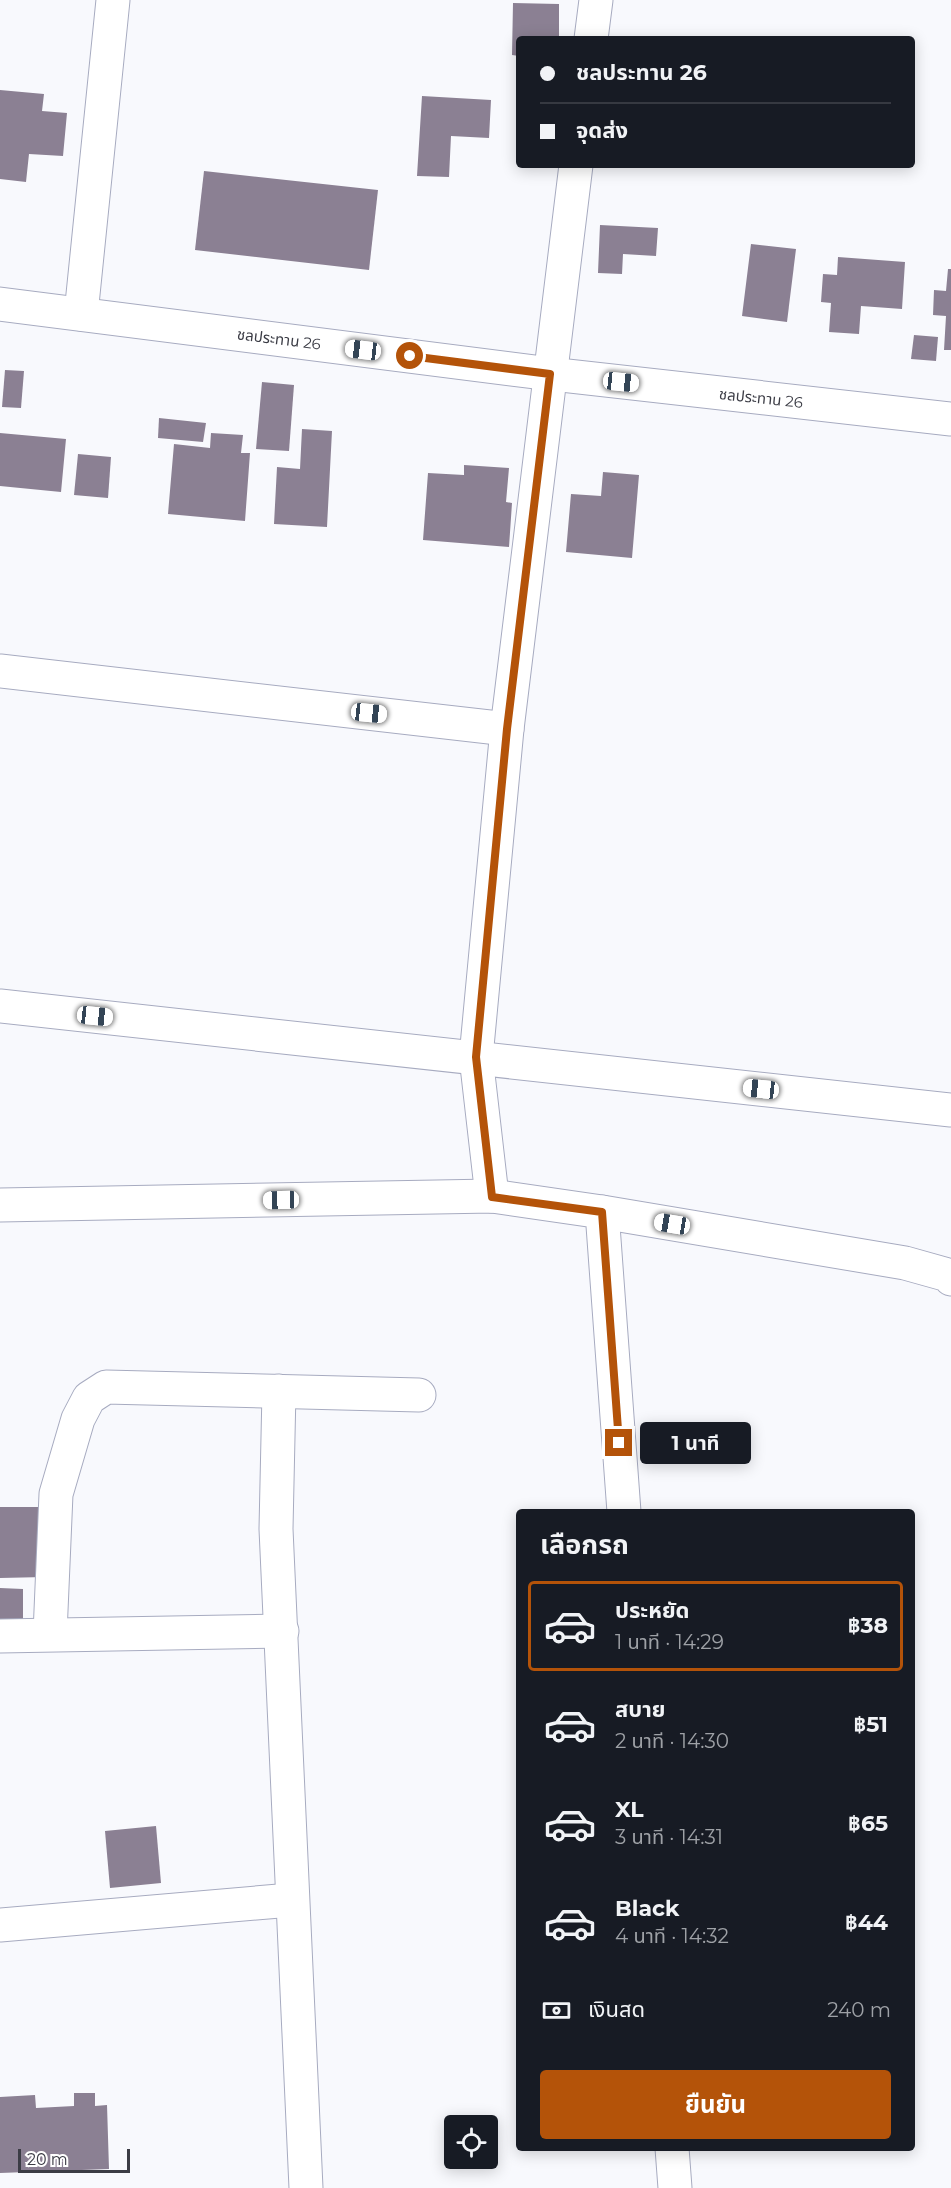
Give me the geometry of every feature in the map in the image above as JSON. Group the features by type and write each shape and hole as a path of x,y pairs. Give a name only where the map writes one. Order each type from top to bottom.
{"street":[{"path":"81,314 112,0"},
{"path":"591,36 596,0"},
{"path":"492,1197 476,1057 507,729 576,168"},
{"name":"ชลประทาน 26","path":"0,304 550,374 951,419"},
{"path":"0,671 507,729"},
{"path":"0,1006 951,1110"},
{"path":"0,1205 492,1197 602,1212 905,1263 948,1275 951,1279"},
{"path":"602,1212 624,1509"},
{"path":"50,1634 56,1494 78,1419 89,1398 106,1387 419,1395"},
{"path":"279,1391 276,1529 282,1631 291,1900 306,2188"},
{"path":"0,1635 282,1631"},
{"path":"0,1926 291,1900"},
{"path":"672,2151 675,2188"}],"building":[{"path":"513,3 559,4 559,36 516,36 516,56 512,55"},
{"path":"0,90 44,94 42,111 67,113 63,156 29,154 26,182 0,179"},
{"path":"422,96 491,100 489,138 451,136 449,177 417,176"},
{"path":"204,171 378,190 369,270 195,250"},
{"path":"600,225 658,228 656,256 623,254 622,274 598,273"},
{"path":"751,244 796,249 787,322 742,316"},
{"path":"838,257 905,262 902,309 861,306 859,334 829,332 831,303 821,302 823,274 837,275"},
{"path":"948,269 951,269 951,350 944,350 946,316 933,315 934,290 946,291"},
{"path":"914,335 938,337 936,361 911,359"},
{"path":"5,370 24,371 21,408 2,407"},
{"path":"262,382 294,385 289,451 256,449"},
{"path":"159,418 206,423 203,442 158,438"},
{"path":"302,429 332,431 327,527 274,524 277,467 300,469"},
{"path":"0,433 66,439 61,492 0,486"},
{"path":"211,433 243,435 241,453 250,453 245,521 168,514 174,444 210,448"},
{"path":"78,454 111,457 108,498 74,495"},
{"path":"464,465 509,468 506,502 512,503 509,547 423,540 428,473 464,475"},
{"path":"603,472 639,475 632,558 566,552 571,494 601,496"},
{"path":"0,1507 44,1507 45,1577 0,1578"},
{"path":"0,1588 23,1589 23,1621 0,1621"},
{"path":"156,1826 161,1883 110,1888 105,1831"},
{"path":"74,2093 95,2093 95,2106 107,2105 109,2169 0,2173 0,2097 35,2095 36,2108 74,2106"}],"route":[{"path":"410,356 550,374 507,729 476,1057 492,1197 602,1212 619,1443"}]}
